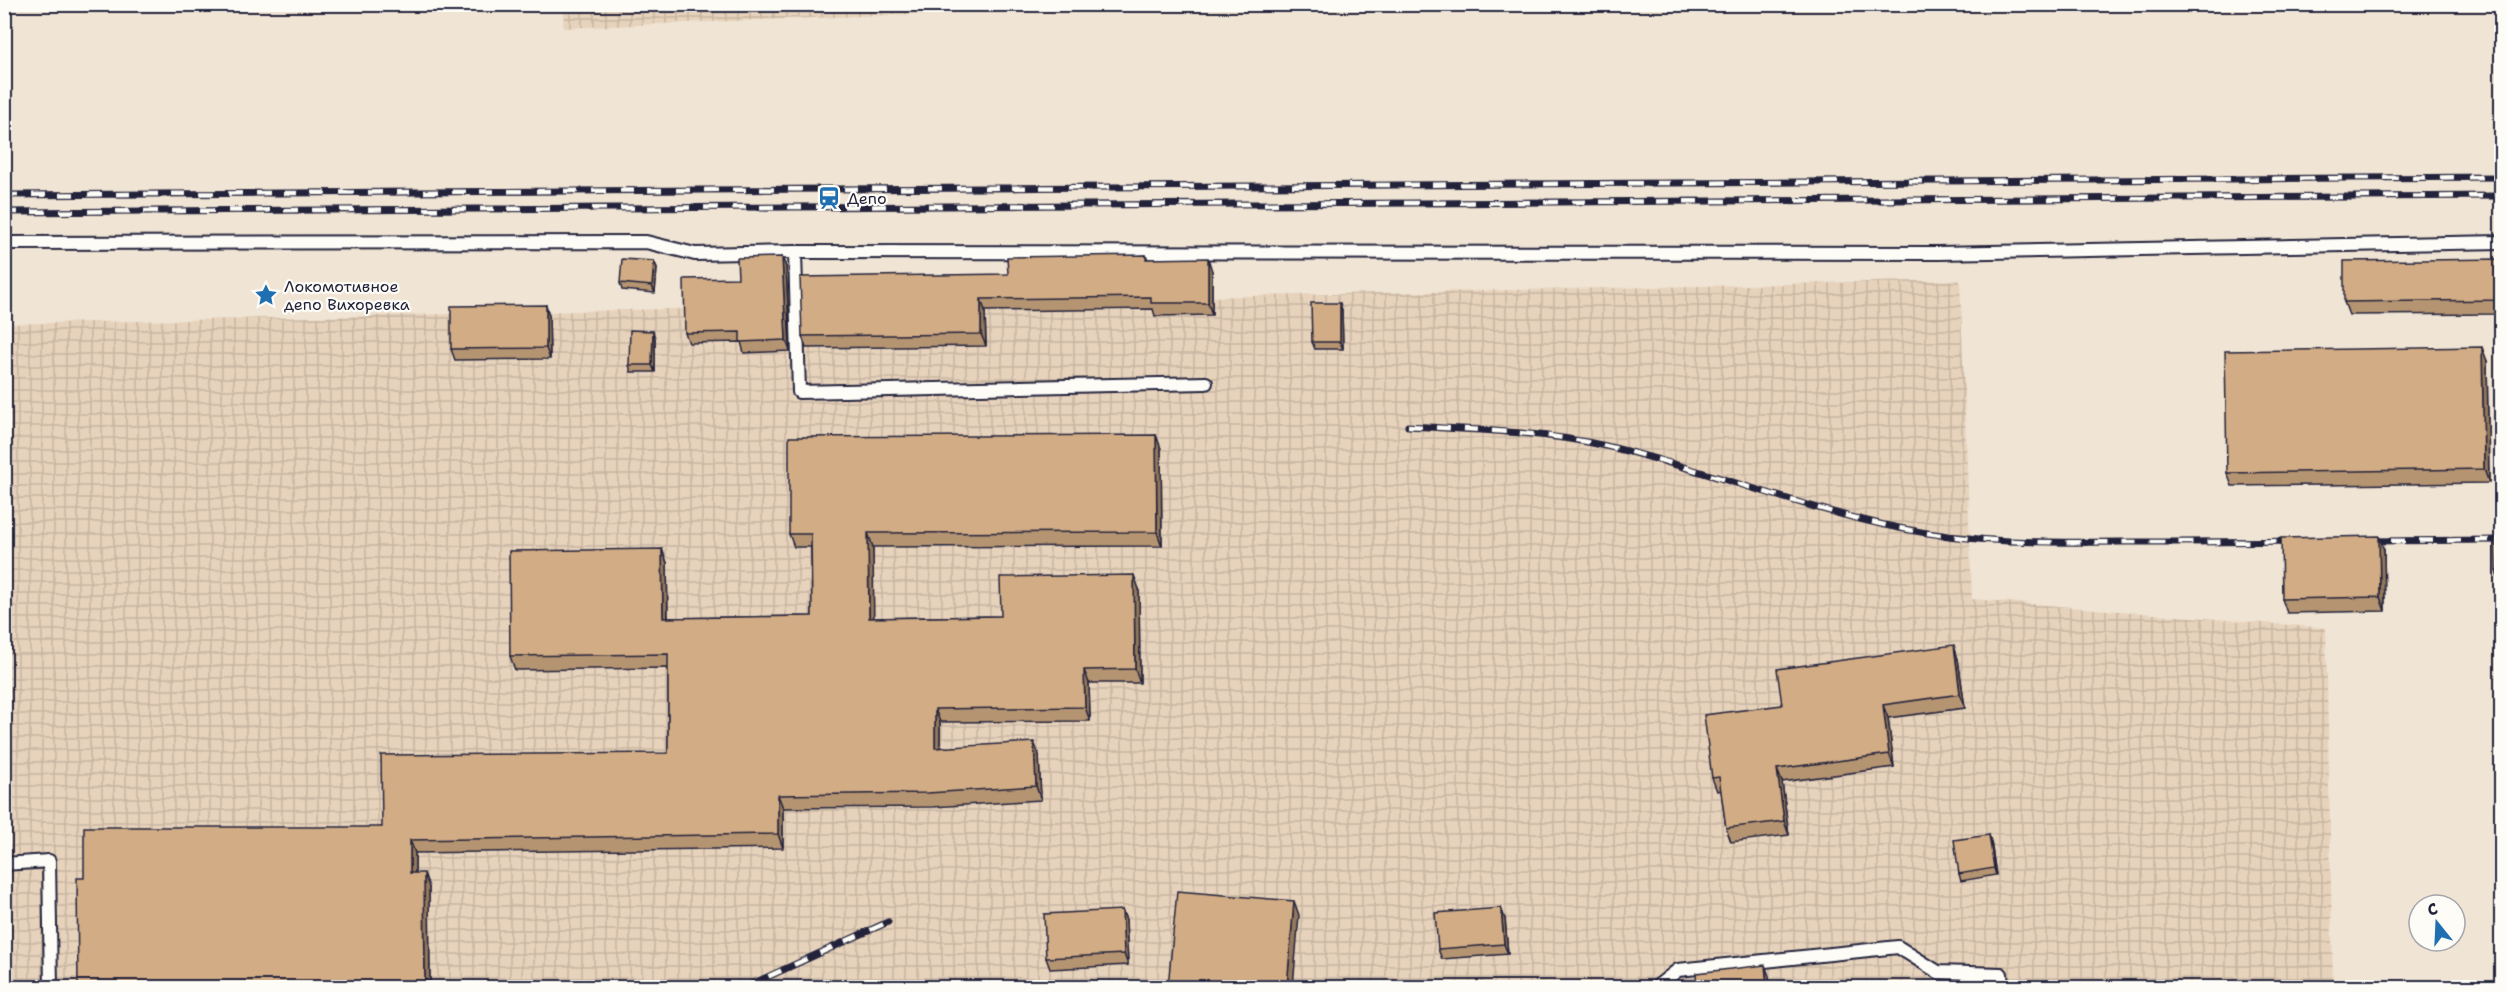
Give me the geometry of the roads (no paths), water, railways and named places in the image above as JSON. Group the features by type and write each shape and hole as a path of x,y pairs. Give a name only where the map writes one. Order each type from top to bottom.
{"lane":[{"path":"4,243 646,242 695,254 795,252 1938,253 2502,242"},
{"path":"795,252 800,392 1206,383"},
{"path":"4,864 49,861 51,987"},
{"path":"1655,987 1678,970 1898,947 1938,972 2001,974 2001,987"}],"railway":[{"path":"4,195 2502,177"},
{"path":"4,212 2502,196"},
{"path":"1408,426 1508,432 1582,441 1643,455 1862,520 1954,537 2065,542 2297,541"},
{"path":"2363,541 2502,540"},
{"path":"743,988 888,922"}],"place":[{"name":"Депо","path":"829,198"},
{"name":"Локомотивное депо Вихоревка","path":"266,295"}]}
